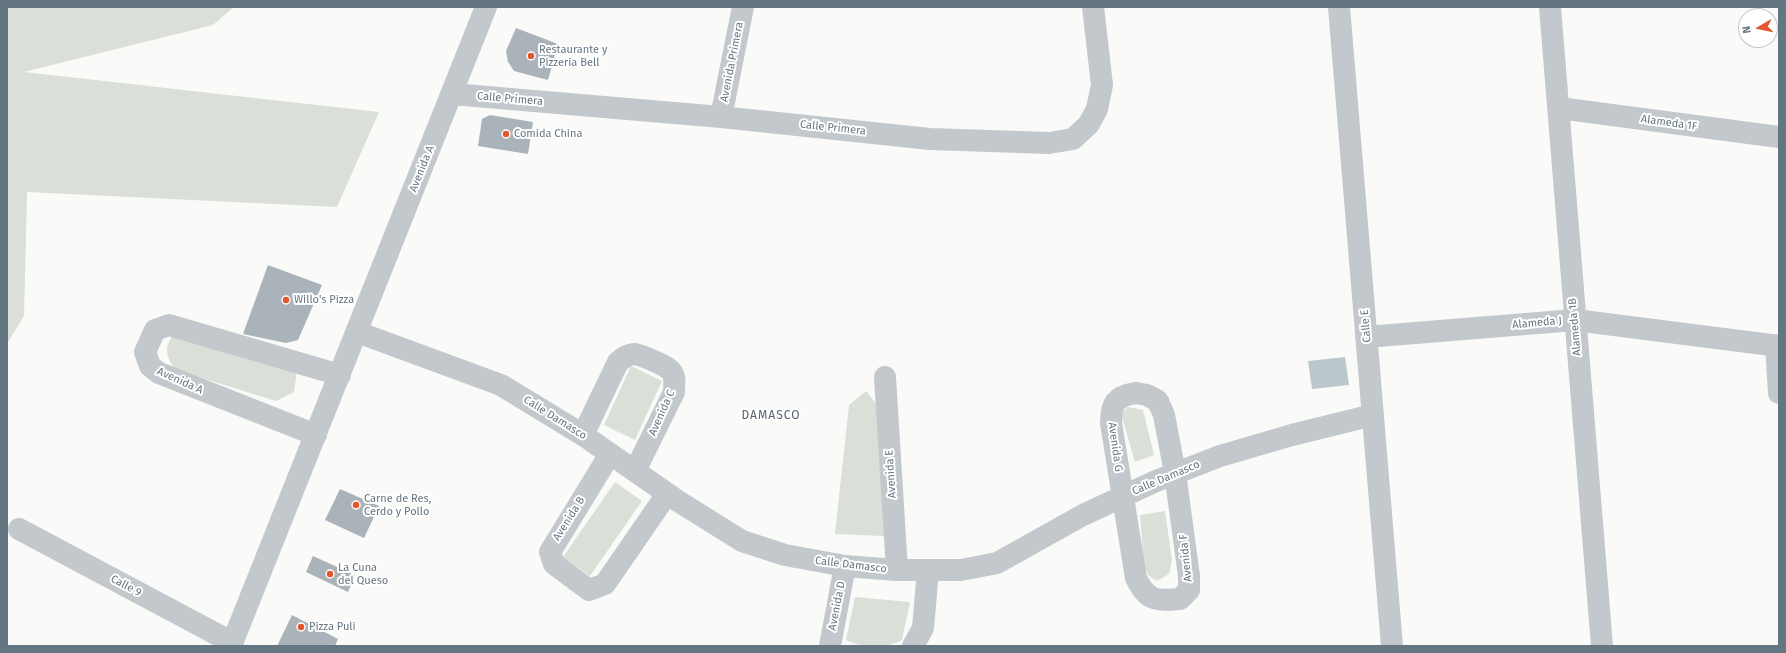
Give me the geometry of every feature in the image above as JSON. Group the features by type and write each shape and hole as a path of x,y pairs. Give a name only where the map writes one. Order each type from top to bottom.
{"street":[{"name":"Avenida A","path":"232,644 486,7"},
{"name":"Avenida Primera","path":"721,117 743,7"},
{"name":"Calle Primera","path":"452,94 721,117 930,139 1049,143 1073,139 1089,124 1097,109 1102,85 1093,7"},
{"name":"Calle E","path":"1339,7 1392,646"},
{"name":"Alameda 1B","path":"1550,7 1602,646"},
{"name":"Alameda 1F","path":"1559,108 1779,137"},
{"name":"Alameda J","path":"1366,336 1575,320 1777,346"},
{"name":"Avenida A","path":"316,435 159,373 150,366 145,352 155,330 169,325 340,375"},
{"name":"Calle Damasco","path":"357,332 501,386 582,435 667,494 742,541 785,555 845,566 897,570 961,570 997,563 1083,515 1175,473 1220,456 1292,435 1373,416"},
{"path":"1777,346 1779,392"},
{"name":"Avenida C","path":"582,435 618,362 626,356 635,354 665,366 671,371 675,381 674,392 635,471"},
{"name":"Avenida E","path":"885,377 897,570"},
{"name":"Avenida G","path":"1123,496 1111,423 1111,410 1116,401 1123,394 1136,392 1147,394 1158,401 1164,415 1175,473"},
{"name":"Avenida B","path":"610,454 550,552 554,564 589,590 605,584 667,494"},
{"name":"Avenida F","path":"1123,496 1136,578 1142,591 1154,599 1180,599 1189,590 1190,576 1175,473"},
{"name":"Calle 9","path":"19,529 232,644"},
{"name":"Avenida D","path":"830,646 845,566"},
{"path":"914,646 923,628 928,570"}],"shaded area":[{"path":"7,7 234,7 213,25 24,72 379,112 337,207 27,192 24,316 7,344"},
{"path":"173,335 297,370 294,392 276,401 176,370 167,353 168,345"},
{"path":"1345,357 1349,385 1312,389 1308,361"},
{"path":"631,366 662,381 635,440 604,425"},
{"path":"866,391 879,407 884,536 835,534 849,405"},
{"path":"1128,407 1143,410 1154,455 1135,462 1121,414"},
{"path":"615,482 642,501 590,576 563,557"},
{"path":"1165,511 1172,560 1169,574 1157,581 1149,576 1144,566 1140,515"},
{"path":"855,597 910,602 902,640 888,645 874,647 860,645 846,640"}],"building":[{"name":"Restaurante y Pizzeria Bell","path":"516,28 558,44 548,80 514,71 508,62 506,51"},
{"name":"Comida China","path":"490,115 533,122 528,154 478,146 482,119"},
{"name":"Willo's Pizza","path":"268,265 322,285 298,340 286,343 243,334"},
{"path":"340,489 379,506 364,538 325,520"},
{"name":"La Cuna del Queso","path":"313,556 355,575 348,592 306,572"},
{"name":"Pizza Puli","path":"292,615 338,639 335,646 277,646"}],"place":[{"name":"Restaurante y Pizzeria Bell","path":"531,56"},
{"name":"Comida China","path":"506,134"},
{"name":"Willo's Pizza","path":"286,300"},
{"name":"Carne de Res, Cerdo y Pollo","path":"356,505"},
{"name":"La Cuna del Queso","path":"330,574"},
{"name":"Pizza Puli","path":"301,627"}],"district":[{"name":"DAMASCO","path":"771,416"}]}
